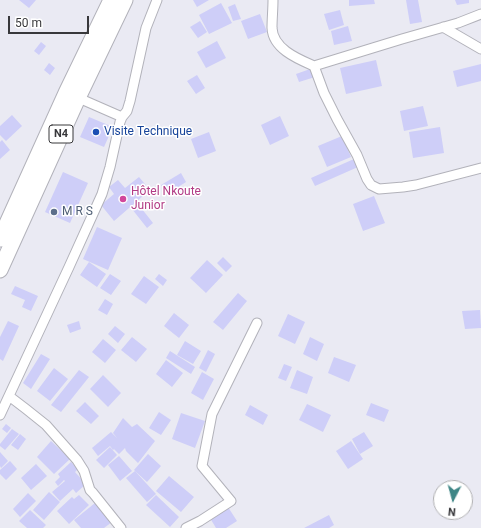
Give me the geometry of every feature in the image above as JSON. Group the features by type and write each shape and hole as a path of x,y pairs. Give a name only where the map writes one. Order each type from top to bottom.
{"highway":[{"name":"N4","path":"0,270 111,0"},
{"name":"N4","path":"0,239 72,95 124,0"}],"street":[{"path":"0,415 102,194 110,167 120,122 128,110 146,28 157,0"},
{"path":"273,0 272,30 276,40 284,50 296,58 314,66 464,21 481,14"},
{"path":"443,27 481,48"},
{"path":"314,66 324,92 337,119 353,146 371,185 379,188 403,187 481,168"},
{"path":"72,95 122,117"},
{"path":"186,528 200,521 231,501 202,466 212,414 257,323"},
{"path":"9,396 46,426 77,460 84,471 90,490 121,528"}],"building":[{"path":"19,0 36,0 29,8"},
{"path":"193,0 209,0 197,7"},
{"path":"349,0 374,0 375,4 349,6"},
{"path":"406,0 418,0 422,22 410,24"},
{"path":"455,0 469,0 469,3 457,5"},
{"path":"221,3 232,23 209,34 199,15"},
{"path":"235,4 241,19 233,21 228,7"},
{"path":"340,10 344,25 329,30 324,14"},
{"path":"260,14 267,32 248,39 241,21"},
{"path":"200,21 207,32 198,38 190,27"},
{"path":"348,26 352,41 334,45 331,31"},
{"path":"217,41 226,58 206,68 197,52"},
{"path":"41,42 46,46 39,55 34,51"},
{"path":"376,60 382,86 346,94 340,68"},
{"path":"49,63 55,68 50,75 44,70"},
{"path":"481,64 481,81 457,87 453,71"},
{"path":"313,68 315,77 299,82 296,74"},
{"path":"197,75 205,88 196,94 187,81"},
{"path":"423,106 428,126 404,131 400,111"},
{"path":"12,115 22,126 6,141 0,135 0,126"},
{"path":"280,116 289,136 270,145 261,125"},
{"name":"Visite Technique","path":"89,117 113,127 104,147 80,137"},
{"path":"440,127 444,153 413,158 409,132"},
{"path":"209,132 216,151 198,158 191,139"},
{"path":"342,136 351,157 327,167 318,146"},
{"path":"2,140 10,150 0,159 0,142"},
{"path":"354,159 358,167 315,186 311,178"},
{"path":"63,172 88,183 70,223 45,212"},
{"path":"181,173 186,182 167,194 161,185"},
{"name":"Hôtel Nkoute Junior","path":"139,177 150,190 114,221 101,205 114,194 109,187 118,180 125,188"},
{"path":"374,196 385,223 363,231 353,204"},
{"path":"138,204 153,223 147,228 132,209"},
{"path":"97,227 122,238 108,270 83,259"},
{"path":"223,257 232,266 226,272 217,263"},
{"path":"207,260 223,275 206,293 190,278"},
{"path":"89,262 106,274 97,287 80,275"},
{"path":"110,274 121,281 111,295 100,288"},
{"path":"159,274 167,280 163,286 155,279"},
{"path":"144,276 159,287 146,304 131,294"},
{"path":"15,286 38,296 31,311 22,307 25,300 11,294"},
{"path":"238,293 247,301 223,330 213,322"},
{"path":"105,299 113,304 107,315 98,310"},
{"path":"480,310 481,328 465,329 462,311"},
{"path":"174,313 189,325 179,338 164,326"},
{"path":"288,314 305,322 295,344 278,336"},
{"path":"8,321 19,326 3,361 0,359 0,337"},
{"path":"79,321 81,329 70,333 67,325"},
{"path":"115,326 125,334 118,343 108,334"},
{"path":"132,337 147,349 136,362 121,350"},
{"path":"310,337 324,344 317,361 303,354"},
{"path":"103,339 116,350 105,363 92,352"},
{"path":"185,341 201,351 193,364 177,355"},
{"path":"208,350 215,354 206,372 199,368"},
{"path":"170,351 195,367 191,374 166,358"},
{"path":"41,354 50,359 31,389 23,383"},
{"path":"334,357 356,365 349,382 328,373"},
{"path":"166,360 183,373 172,387 156,374"},
{"path":"284,364 292,367 286,381 278,378"},
{"path":"54,368 68,379 50,401 37,391"},
{"path":"79,370 89,377 61,412 51,405"},
{"path":"297,370 313,377 307,394 290,388"},
{"path":"202,372 214,379 203,400 191,393"},
{"path":"103,375 121,393 108,407 90,389"},
{"path":"85,402 99,416 91,424 76,411"},
{"path":"371,403 389,410 384,422 366,415"},
{"path":"307,404 331,415 323,432 299,420"},
{"path":"250,405 268,415 263,425 245,415"},
{"path":"159,412 171,420 161,435 149,428"},
{"path":"181,413 205,421 195,448 172,439"},
{"path":"123,418 132,427 137,424 155,441 138,463 126,451 125,448 119,454 114,449 113,450 110,446 98,456 92,448 111,432 117,438 113,433"},
{"path":"6,424 11,428 7,433 2,429"},
{"path":"12,429 19,434 5,450 0,446 0,444"},
{"path":"364,432 373,446 360,454 352,439"},
{"path":"20,434 26,439 18,450 11,445"},
{"path":"51,441 70,459 54,474 37,457"},
{"path":"351,441 363,459 348,469 336,451"},
{"path":"110,447 117,455 104,468 96,460"},
{"path":"0,452 8,461 1,468 0,466"},
{"path":"148,454 161,466 147,482 134,470"},
{"path":"119,456 132,471 120,481 108,465"},
{"path":"10,461 17,469 6,480 0,474 0,470"},
{"path":"71,462 78,469 75,472 86,484 76,493 73,489 60,501 52,492 65,481 64,480 58,486 55,482 60,477 58,474"},
{"path":"36,464 47,476 31,490 21,478"},
{"path":"135,471 156,494 147,502 126,478"},
{"path":"169,476 194,497 181,512 156,491"},
{"path":"49,492 60,502 44,520 33,510"},
{"path":"28,493 36,501 20,517 13,509"},
{"path":"79,495 89,505 69,524 57,511 72,497 74,499"},
{"path":"156,495 179,517 170,527 146,505"},
{"path":"95,503 112,522 104,528 81,528 74,520"},
{"path":"228,507 237,521 226,528 216,528 210,518"},
{"path":"30,510 46,525 43,528 27,528 19,521"},
{"path":"329,515 334,525 329,528 304,528"}],"place":[{"name":"Visite Technique","path":"96,132"},
{"name":"Hôtel Nkoute Junior","path":"123,199"},
{"name":"M R S","path":"54,212"}]}
